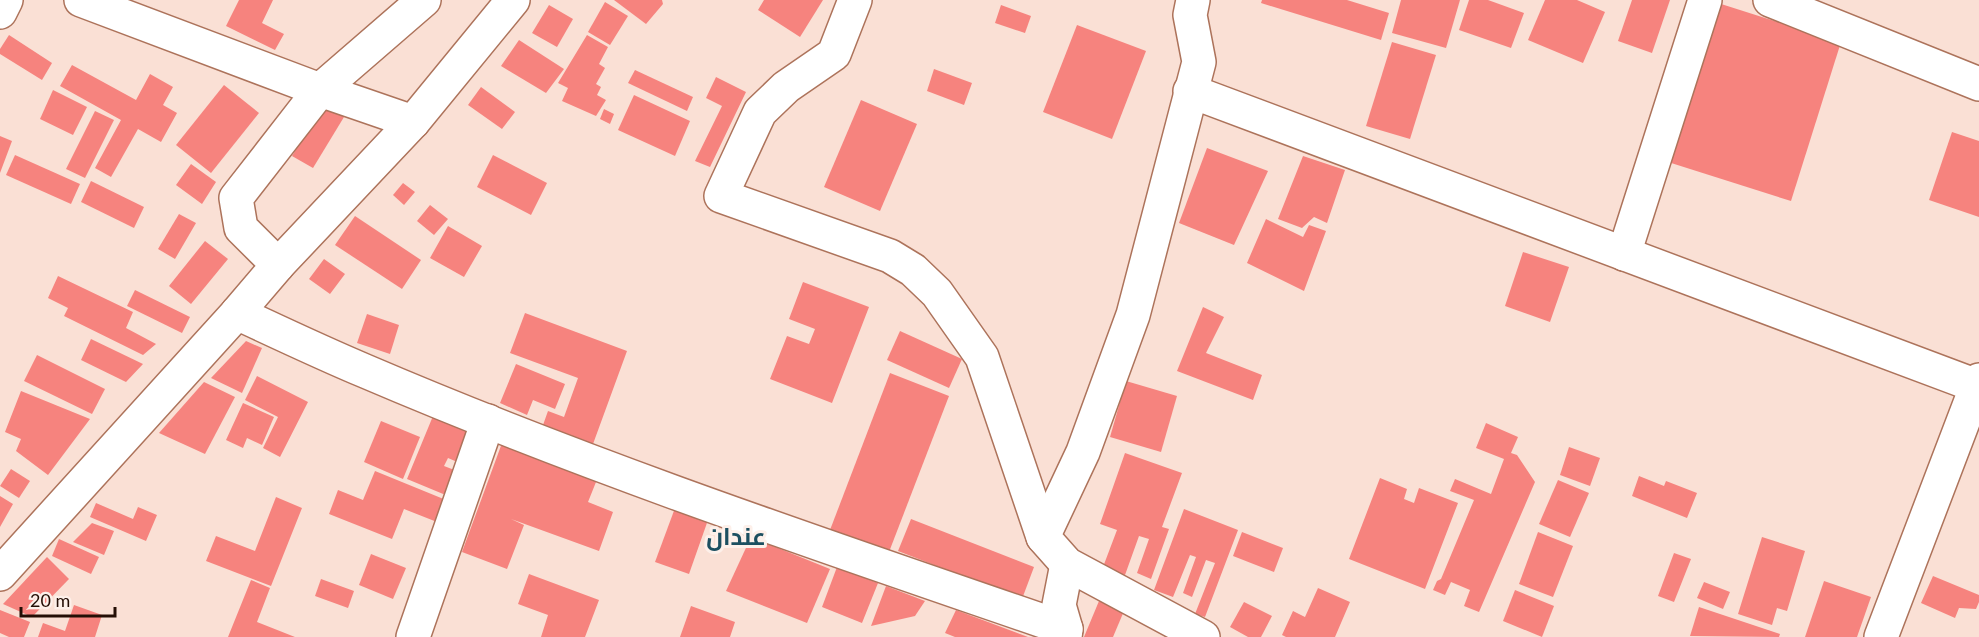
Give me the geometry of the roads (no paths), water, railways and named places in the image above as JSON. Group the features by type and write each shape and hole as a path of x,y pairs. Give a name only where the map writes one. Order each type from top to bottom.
{"street":[{"path":"0,12 6,0"},
{"path":"81,0 320,90 413,122"},
{"path":"278,265 241,228 236,198 320,90 424,0"},
{"path":"0,574 278,265 413,122 513,0"},
{"path":"855,0 834,54 786,87 760,112 721,196 890,256 913,270 937,293 982,357 1043,537 1067,564 1203,637"},
{"path":"1043,537 1083,452 1133,315 1199,62 1190,15 1193,0"},
{"path":"1624,254 1706,0"},
{"path":"1770,0 1979,84"},
{"path":"1190,91 1624,254 1978,383 1881,637"},
{"path":"237,313 365,371 543,443 1065,633"},
{"path":"413,637 488,421"},
{"path":"1065,633 1059,605 1067,564"}],"district":[{"name":"عندان","path":"736,537"}]}
